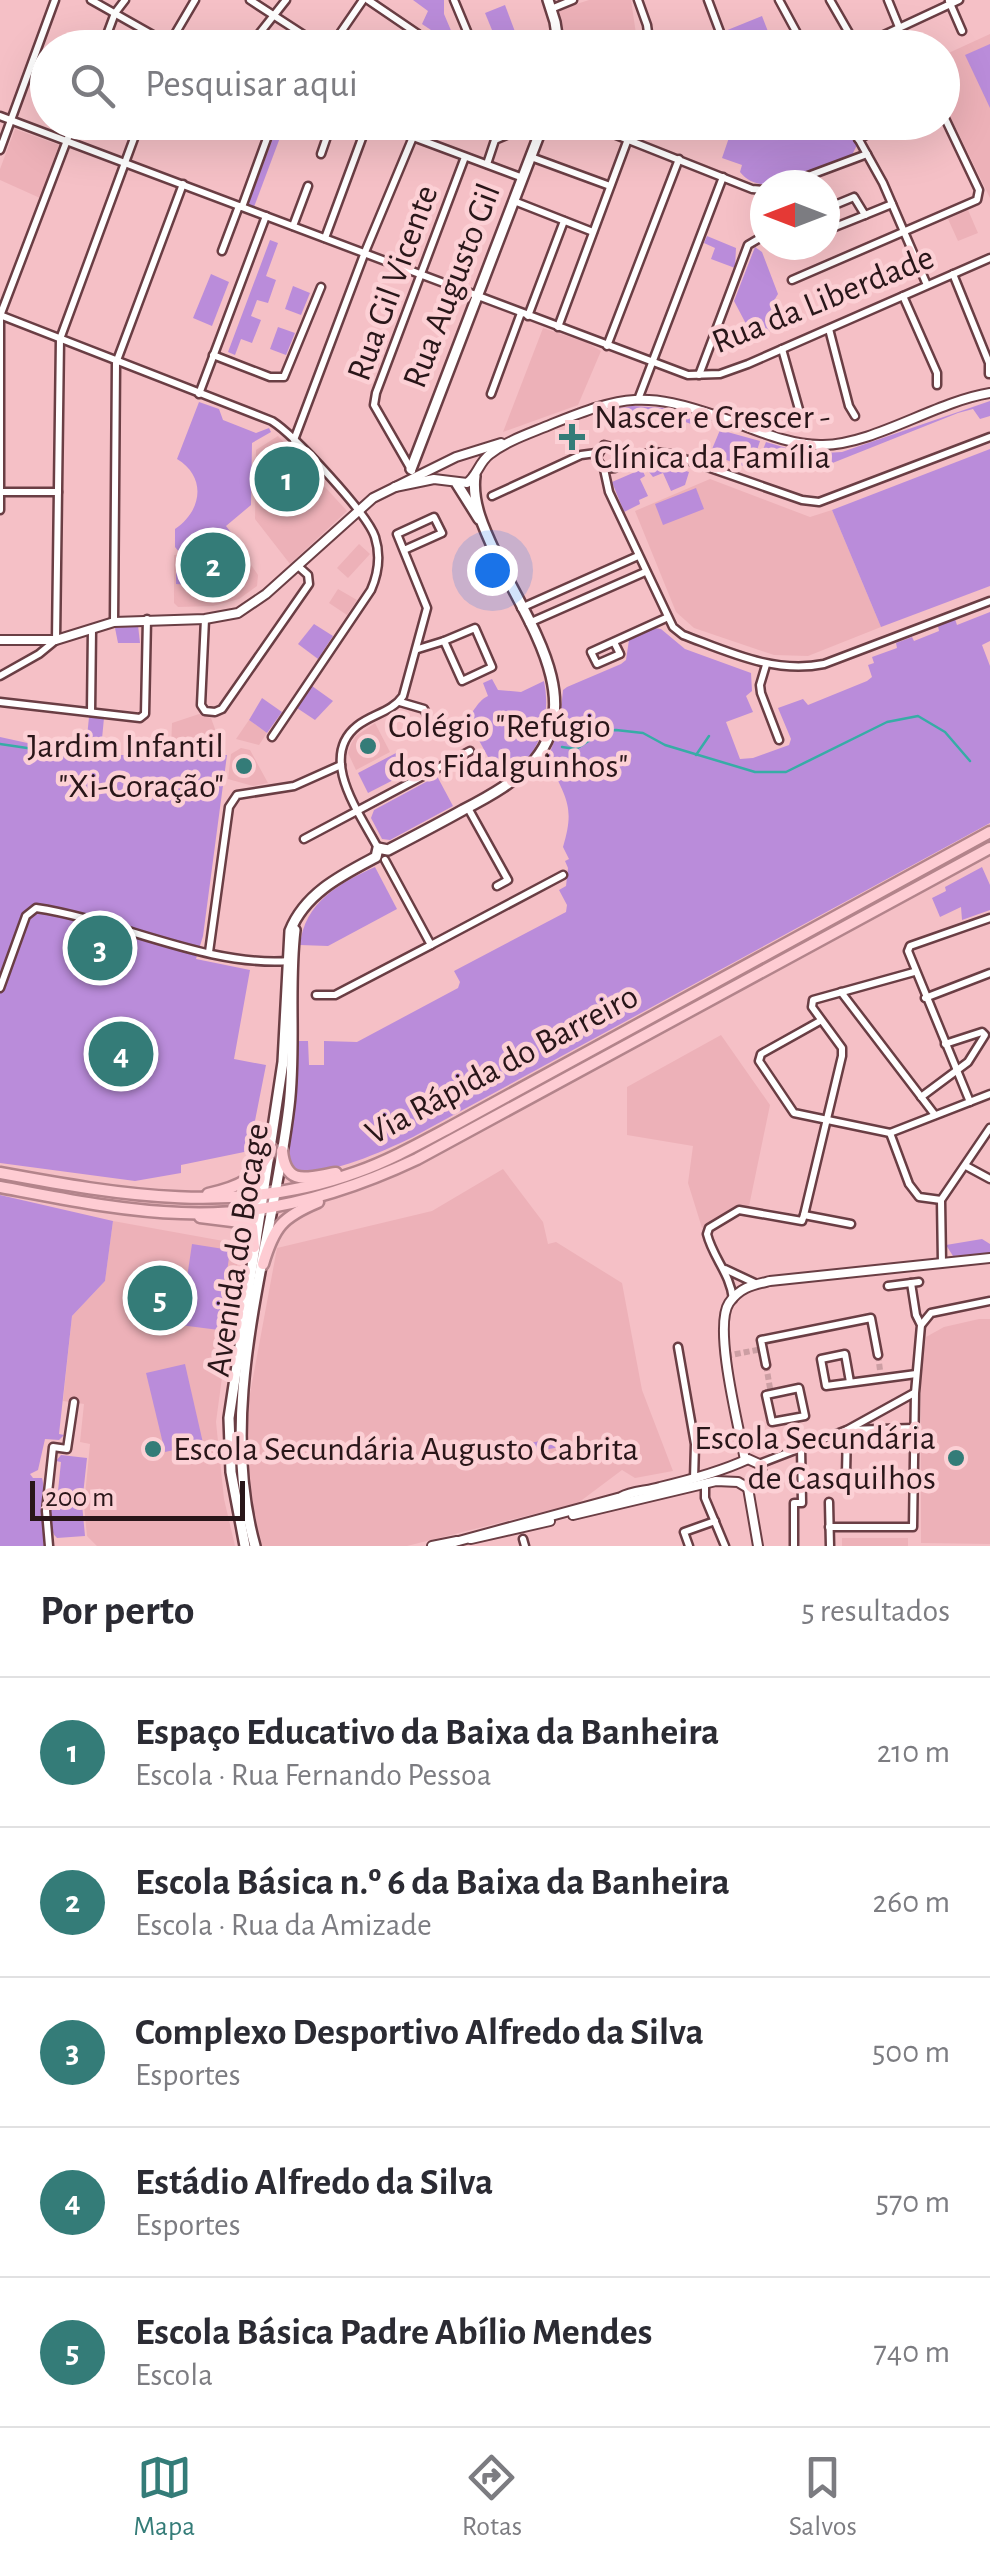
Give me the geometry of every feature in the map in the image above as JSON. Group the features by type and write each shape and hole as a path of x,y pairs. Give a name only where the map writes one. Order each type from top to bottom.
{"highway":[{"name":"Via Rápida do Barreiro","path":"0,1172 137,1196 268,1200 357,1172 447,1130 990,832"},
{"name":"Via Rápida do Barreiro","path":"0,1187 120,1209 184,1214 344,1190 417,1159 990,848"},
{"path":"187,1199 247,1182 276,1150 286,1171 298,1177 357,1172"},
{"path":"263,1264 274,1233 289,1215 344,1190"},
{"path":"184,1214 248,1223 254,1248"}],"main road":[{"path":"549,4 554,30"},
{"name":"Rua Augusto Gil","path":"413,472 537,140"},
{"path":"475,474 474,494 483,526"},
{"path":"382,854 522,776 541,753 552,728 555,704 551,677 483,526 455,483"},
{"name":"Avenida do Bocage","path":"255,1546 239,1446 243,1385 276,1150 290,931 297,917 335,878 382,854"},
{"name":"Avenida do Bocage","path":"244,1546 232,1472 229,1418 254,1248 268,1200"}],"street":[{"path":"44,30 55,0"},
{"path":"91,0 144,30"},
{"path":"109,30 125,0"},
{"path":"180,30 196,0"},
{"path":"250,0 298,30"},
{"path":"262,30 286,0"},
{"path":"342,30 366,0 409,30"},
{"path":"454,0 466,30"},
{"path":"549,4 573,0"},
{"path":"638,0 648,30"},
{"path":"708,0 719,30"},
{"path":"779,0 795,30"},
{"path":"830,0 847,30"},
{"path":"888,0 899,27"},
{"path":"893,30 959,0"},
{"path":"949,2 962,31"},
{"path":"0,150 30,68"},
{"name":"Rua da Liberdade","path":"0,116 30,127"},
{"path":"0,510 0,316 68,140"},
{"name":"Rua da Liberdade","path":"68,140 652,363 698,375 728,372 990,258"},
{"path":"56,640 60,339 133,140"},
{"path":"222,251 266,140"},
{"path":"321,154 326,140"},
{"path":"325,238 364,140"},
{"path":"294,440 412,140"},
{"path":"421,140 523,178"},
{"path":"487,164 495,140"},
{"path":"558,327 631,140"},
{"path":"638,140 750,188"},
{"path":"859,140 927,286"},
{"path":"792,280 979,198 979,190 955,140"},
{"path":"824,170 867,154"},
{"name":"Rua Gil Vicente","path":"413,472 374,406 376,393 466,157"},
{"path":"531,157 610,186"},
{"path":"608,346 679,159"},
{"path":"639,397 723,176"},
{"path":"114,622 116,363 183,184"},
{"path":"293,226 308,186"},
{"path":"840,203 854,197 865,216"},
{"path":"514,202 594,232"},
{"path":"840,226 892,204"},
{"path":"199,394 266,216"},
{"path":"491,394 564,221"},
{"path":"698,375 750,245"},
{"path":"953,274 989,363 989,374"},
{"path":"213,355 270,377 284,377 321,287"},
{"path":"903,296 936,373 937,385"},
{"path":"0,316 272,421 357,510 375,536 378,574 370,590 272,737"},
{"path":"829,329 855,416"},
{"path":"782,349 800,424"},
{"path":"0,640 56,640 114,622 225,617 252,606 357,510 413,472 510,442 596,406 639,397 682,404 794,442 824,445 849,441 964,398 990,393"},
{"path":"604,469 615,468 621,459 655,452 670,454 802,500 818,502 990,437"},
{"path":"395,487 434,478 467,484 484,459 510,442"},
{"path":"492,496 581,455 596,453 604,445 614,445 621,459"},
{"path":"596,453 607,488 666,618 683,635 766,665 806,668 990,600"},
{"path":"456,457 471,459 475,474"},
{"path":"455,483 447,470 456,457"},
{"path":"0,492 58,492"},
{"path":"404,550 442,533 434,517 397,534 428,608 400,702 354,728 344,742 341,765 346,786 431,945"},
{"path":"521,608 638,556"},
{"path":"205,619 201,706 214,712 222,709 309,584 308,575 298,566"},
{"path":"528,624 645,572"},
{"path":"614,642 666,618"},
{"path":"0,702 140,718 146,714 147,620"},
{"path":"418,649 475,628 492,667 462,680 444,642"},
{"path":"91,713 92,629"},
{"path":"0,676 56,640"},
{"path":"766,665 760,685 779,740"},
{"path":"400,702 424,709 428,717"},
{"path":"304,840 470,751"},
{"path":"209,952 233,799 244,793 294,786 341,765"},
{"path":"468,808 508,880 497,886"},
{"path":"316,995 335,995 564,874"},
{"path":"0,988 26,916 35,908 209,952 271,963 290,961"},
{"path":"970,1102 908,950 990,918"},
{"path":"733,1299 724,1268 712,1252 707,1234 710,1228 739,1210 793,1221 802,1221 804,1215 842,1048 820,1021 812,1007 813,1000 914,972"},
{"path":"925,998 990,973"},
{"path":"841,992 935,1116"},
{"path":"820,1021 761,1054 759,1060 794,1113 890,1133 990,1094"},
{"path":"921,1098 968,1062 985,1035 982,1032 945,1044"},
{"path":"942,1263 941,1200 990,1128"},
{"path":"890,1133 918,1197 941,1200"},
{"path":"966,1166 990,1179"},
{"path":"804,1215 852,1224"},
{"path":"758,1546 748,1488 734,1475 741,1463 722,1333 726,1305 744,1287 756,1284 990,1258"},
{"path":"724,1268 756,1284"},
{"path":"888,1286 915,1282 916,1315 921,1326"},
{"path":"829,1526 913,1526 915,1392 921,1326 931,1312 990,1302"},
{"path":"766,1365 761,1340 871,1318 878,1355"},
{"path":"678,1346 695,1444 694,1478"},
{"path":"850,1382 845,1354 821,1358 826,1386 850,1382 880,1374 916,1374"},
{"path":"800,1388 804,1416 772,1422 766,1394 800,1388"},
{"path":"432,1546 627,1499 741,1463 759,1464 847,1430 915,1392"},
{"path":"50,1546 46,1511 53,1447 68,1448 74,1402"},
{"path":"847,1430 914,1428"},
{"path":"846,1474 847,1430"},
{"path":"794,1546 794,1504 802,1503 801,1447"},
{"path":"748,1488 761,1481 759,1464"},
{"path":"627,1499 705,1484 738,1482"},
{"path":"704,1498 705,1484"},
{"path":"690,1488 704,1498 725,1546"},
{"path":"829,1502 830,1546"},
{"path":"689,1546 684,1532 715,1521"}],"shaded area":[{"path":"413,0 444,0 444,14 451,30 431,30 422,24 428,11"},
{"path":"589,0 631,0 635,30 562,30 561,9"},
{"path":"505,5 514,30 492,30 485,13"},
{"path":"762,16 767,30 727,30"},
{"path":"990,34 990,198 960,137 960,48"},
{"path":"990,44 990,108 965,55"},
{"path":"15,129 30,134 30,140 59,145 40,198 0,180 0,169"},
{"path":"272,140 279,140 254,207 248,205"},
{"path":"728,140 854,140 857,145 852,155 819,170 750,170 750,180 740,172 742,165 722,158"},
{"path":"968,210 978,233 958,241 948,219"},
{"path":"707,236 736,248 735,268 711,259 715,248 704,243"},
{"path":"270,240 278,243 266,276 276,280 268,303 257,300 251,316 261,320 252,343 241,339 235,355 228,352"},
{"path":"750,260 765,260 778,294 772,304 774,329 754,339 734,301"},
{"path":"211,274 229,282 212,326 193,318"},
{"path":"293,286 310,293 301,315 285,309"},
{"path":"278,327 295,333 286,355 270,349"},
{"path":"543,328 601,351 578,405 503,432"},
{"path":"990,401 990,416 980,419 973,409 958,413 819,471 762,452 766,442 807,454 842,452"},
{"path":"199,402 219,409 223,420 256,433 269,428 271,432 252,443 251,505 226,526 233,535 189,553 179,552 175,547 175,529 191,513 197,484 187,466 177,459"},
{"path":"632,406 666,408 693,417 691,424 638,411 637,415 627,410 622,415 620,411 611,415 609,410"},
{"path":"720,430 760,441 751,469 710,454"},
{"path":"278,436 347,511 290,564 255,519 256,450"},
{"path":"990,449 990,586 881,627 832,510"},
{"path":"659,462 689,472 685,485 671,491 663,473 653,477 645,467"},
{"path":"642,469 645,476 640,479 648,496 624,512 612,482"},
{"path":"710,479 810,517 832,510 881,627 808,656 774,655 694,628 676,612 635,511"},
{"path":"696,488 704,509 663,525 655,504"},
{"path":"233,538 258,575 257,586 239,599 213,606 178,607 174,603 174,555 190,555"},
{"path":"359,544 370,554 348,578 337,568"},
{"path":"176,557 191,557 191,585 176,584"},
{"path":"338,589 357,600 347,615 329,603"},
{"path":"990,612 990,641 982,645 990,666 990,823 413,1137 371,1156 327,1169 297,1173 288,1162 298,1041 308,1041 309,1065 324,1065 324,1041 357,1042 458,988 460,982 454,971 566,912 567,905 559,890 566,886 565,861 569,859 563,847 568,812 547,759 559,730 563,690 621,664 626,660 629,640 661,629 685,649 751,673 752,691 746,696 753,712 726,722 740,759 753,758 789,745 791,739 778,708 803,699 808,705 867,681 872,677 868,665 874,663 872,657 897,648 896,643 939,631 938,626 955,619 957,625"},
{"path":"314,624 333,636 318,659 298,644"},
{"path":"138,625 140,643 118,643 115,628"},
{"path":"492,679 498,690 521,692 544,681 546,696 544,725 533,751 514,773 501,781 475,733 467,737 459,723 488,696 483,683"},
{"path":"312,686 333,701 315,720 297,708"},
{"path":"262,698 282,712 267,733 249,720"},
{"path":"199,714 211,718 219,740 171,748 172,723"},
{"path":"89,717 104,718 101,749 86,747"},
{"path":"249,720 267,733 259,745 236,739"},
{"name":"Colégio \"Refúgio dos Fidalguinhos\"","path":"375,723 390,752 356,770 348,753 351,744"},
{"path":"0,737 82,755 227,755 203,936 196,959 250,970 234,1059 266,1065 249,1151 181,1165 181,1173 135,1181 0,1163"},
{"name":"Jardim Infantil \"Xi-Coração\"","path":"241,748 250,750 268,783 253,786 228,779 231,754"},
{"path":"396,753 407,773 368,793 358,773"},
{"path":"437,776 453,806 390,840 382,839 371,818 374,810"},
{"path":"990,836 990,841 419,1152 364,1177 285,1199 363,1175 427,1146"},
{"path":"375,867 397,909 328,946 300,945 308,917 316,906 349,880"},
{"path":"982,867 990,885 990,910 962,920 961,907 940,917 932,898"},
{"path":"721,1035 770,1105 748,1211 739,1209 702,1228 688,1183 693,1146 627,1135 627,1087"},
{"path":"503,1169 543,1222 548,1244 556,1242 622,1283 642,1390 673,1471 635,1478 622,1470 578,1503 407,1546 262,1546 248,1487 247,1410 277,1248 432,1211"},
{"path":"0,1195 113,1221 105,1281 72,1316 59,1434 64,1435 59,1440 45,1439 38,1470 30,1474 42,1478 44,1546 0,1546"},
{"path":"113,1221 240,1244 216,1422 224,1499 235,1546 97,1546 87,1536 84,1505 90,1444 80,1442 84,1404 63,1401 72,1316 105,1281"},
{"path":"982,1239 990,1244 990,1253 953,1256 946,1245"},
{"path":"192,1244 230,1250 219,1330 180,1325"},
{"name":"Escola Secundária de Casquilhos","path":"990,1319 990,1544 921,1543 921,1372 926,1337 944,1327"},
{"path":"185,1364 203,1443 165,1452 146,1373"},
{"path":"558,1437 560,1447 521,1454 527,1449 526,1444"},
{"path":"61,1455 87,1458 82,1504 85,1536 57,1538 51,1529 52,1491 58,1491 61,1462 56,1461"},
{"path":"842,1538 908,1538 908,1546 842,1546"}],"waterway":[{"path":"562,747 576,749 604,731 643,733 665,745 755,772 786,772 887,722 918,716 945,732 970,761"},
{"path":"696,755 709,736"},
{"path":"0,744 54,752"}],"tunnel":[{"path":"726,1356 762,1349"},
{"path":"878,1355 880,1370"},
{"path":"766,1365 771,1394"}],"place":[{"name":"Nascer e Crescer - Clínica da Família","path":"572,437"},
{"name":"Espaço Educativo da Baixa da Banheira","path":"287,479"},
{"name":"Escola Básica n.º 6 da Baixa da Banheira","path":"213,565"},
{"name":"Colégio \"Refúgio dos Fidalguinhos\"","path":"368,746"},
{"name":"Jardim Infantil \"Xi-Coração\"","path":"244,766"},
{"name":"Complexo Desportivo Alfredo da Silva","path":"100,948"},
{"name":"Estádio Alfredo da Silva","path":"121,1054"},
{"name":"Escola Básica Padre Abílio Mendes","path":"160,1298"},
{"name":"Escola Secundária Augusto Cabrita","path":"153,1449"},
{"name":"Escola Secundária de Casquilhos","path":"956,1458"}]}
